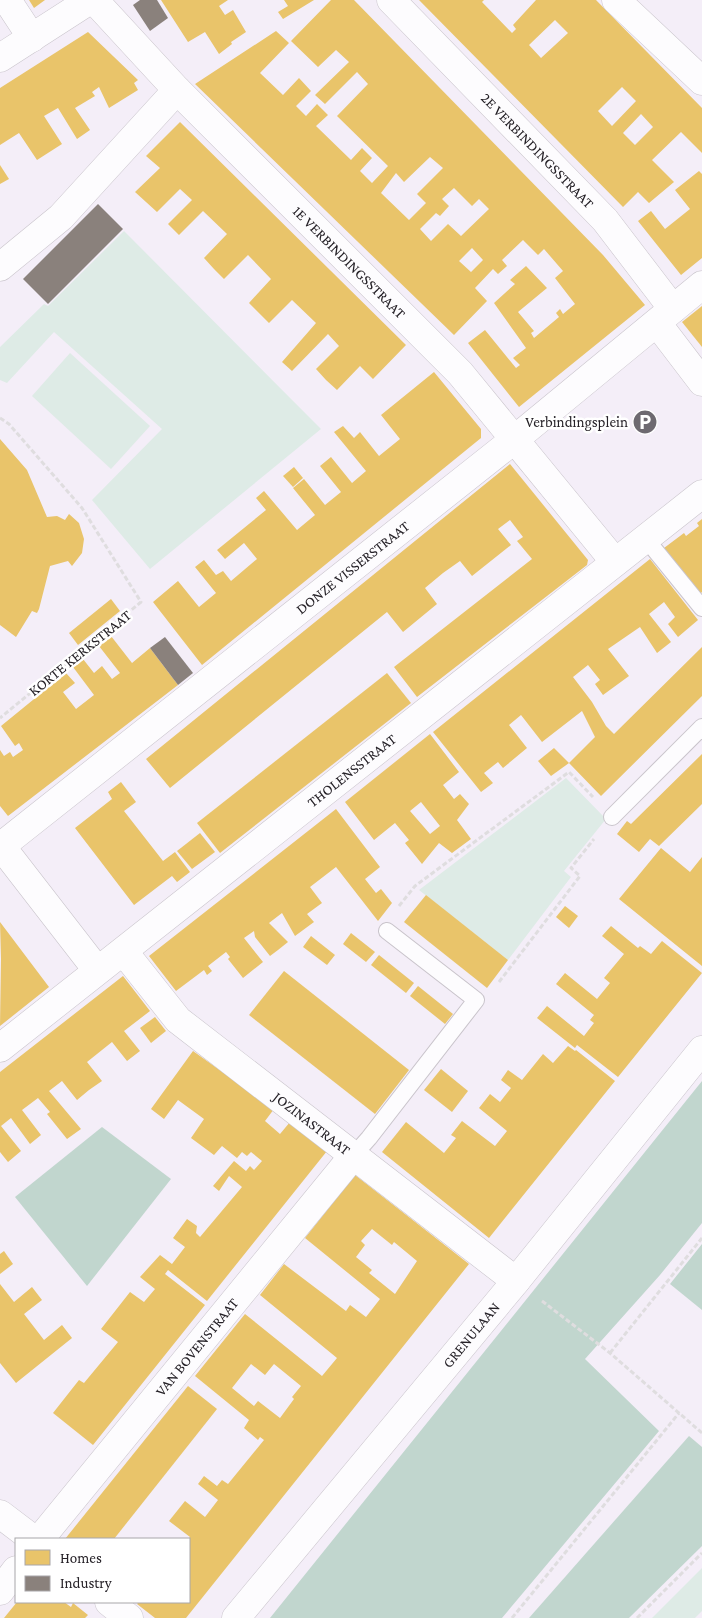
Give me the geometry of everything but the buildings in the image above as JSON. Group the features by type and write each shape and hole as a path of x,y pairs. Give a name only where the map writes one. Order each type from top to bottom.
{"street":[{"path":"7,0 32,38"},
{"path":"0,58 90,0"},
{"name":"1E VERBINDINGSSTRAAT","path":"94,0 178,90 460,373 515,439"},
{"name":"2E VERBINDINGSSTRAAT","path":"391,0 605,220 665,316"},
{"path":"616,0 702,81"},
{"path":"4,265 61,217 178,90"},
{"name":"DONZE VISSERSTRAAT","path":"0,846 515,439 702,285"},
{"path":"665,316 702,382"},
{"path":"515,439 615,562"},
{"name":"THOLENSSTRAAT","path":"0,1048 702,494"},
{"path":"0,846 97,970"},
{"name":"JOZINASTRAAT","path":"124,952 178,1020 516,1281"},
{"name":"GRENULAAN","path":"236,1618 516,1281 702,1050"},
{"name":"VAN BOVENSTRAAT","path":"41,1538 353,1156"},
{"path":"0,1514 32,1538"},
{"path":"0,1591 15,1571"},
{"path":"110,1603 129,1618"}],"lane":[{"path":"646,539 702,608"},
{"path":"612,817 702,727"},
{"path":"353,1156 370,1138 476,1000 387,931"}],"path":[{"name":"KORTE KERKSTRAAT","path":"0,418 9,424 82,508 141,602 0,718"},
{"path":"387,931 392,914 415,886 568,772 612,817 571,868 580,876 492,991 476,1000"},
{"path":"610,1353 702,1238"},
{"path":"550,1307 610,1353 702,1433"},
{"path":"512,1618 679,1414"},
{"path":"637,1618 702,1553"}],"shaded area":[{"path":"124,231 321,429 150,569 92,500 162,429 54,332 7,383 0,380 0,347 44,304 48,306"},
{"path":"70,353 150,426 111,469 32,396"},
{"path":"566,778 606,819 564,871 571,877 508,960 419,890"},
{"path":"702,1568 702,1611 695,1618 652,1618"}],"green space":[{"path":"702,1081 702,1223 660,1275 585,1359 659,1431 502,1618 270,1618"},
{"path":"102,1127 171,1179 87,1286 15,1197"},
{"path":"702,1244 702,1310 670,1284"},
{"path":"689,1436 702,1447 702,1546 629,1618 529,1618"}],"place":[{"name":"Verbindingsplein","path":"645,422"}]}
